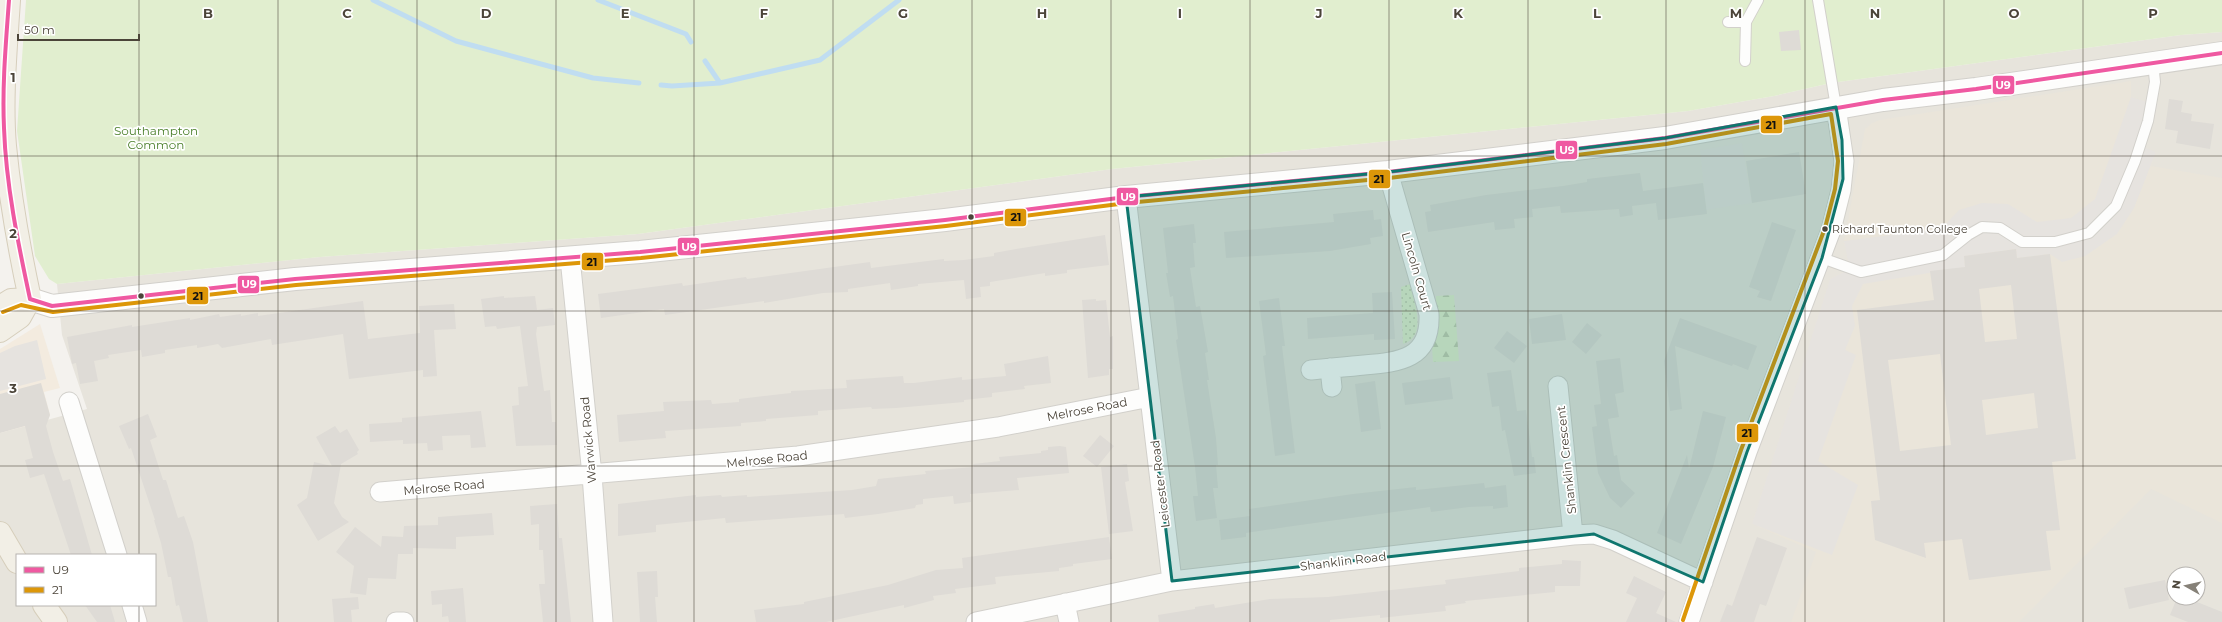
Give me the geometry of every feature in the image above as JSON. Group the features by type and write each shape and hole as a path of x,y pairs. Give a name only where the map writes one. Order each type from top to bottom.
{"main road":[{"path":"0,331 20,317 30,299 16,232 5,145 5,80 10,0"},
{"path":"0,307 11,300 30,299"},
{"path":"0,533 16,560"},
{"path":"45,606 56,622"}],"street":[{"path":"30,299 52,306 295,279 570,258 934,221 1126,197 1388,172 1665,138 1836,107 2222,52"},
{"path":"1689,622 1747,452 1822,258 1839,204 1843,179 1843,144 1836,107"},
{"name":"Lincoln Court","path":"1311,370 1331,378 1403,360 1421,347 1428,331 1430,314 1388,172"},
{"name":"Leicester Road","path":"1126,197 1172,581"},
{"name":"Warwick Road","path":"570,258 592,475 603,622"},
{"name":"Shanklin Crescent","path":"1558,386 1573,535"},
{"name":"Melrose Road","path":"380,492 592,475 798,456 998,427 1150,397"},
{"path":"69,402 116,554"},
{"name":"Shanklin Road","path":"976,622 1172,581 1573,535 1594,534 1613,540 1703,582"},
{"path":"1065,603 1069,622"},
{"path":"132,606 137,622"},
{"path":"396,622 404,622"}],"lane":[{"path":"1745,62 1746,22 1758,0"},
{"path":"1818,0 1836,107"},
{"path":"1728,22 1746,22"},
{"path":"1822,258 1861,272 1943,256 1968,235 1982,227 2000,228 2022,242 2055,242 2089,233 2116,206 2135,161 2151,105 2155,82 2153,63"}],"highlighted area":[{"path":"1836,107 1842,140 1843,179 1822,258 1747,452 1703,582 1594,534 1172,581 1126,197 1388,172 1665,138"}],"shaded area":[{"path":"2222,32 2222,622 0,622 0,433 87,409 62,335 57,284 320,257 638,234 1112,169 1688,111 1774,96 1831,83 2181,35"},
{"path":"2131,81 2131,97 2158,105 2144,147 2156,152 2151,166 2222,178 2222,523 2151,489 2019,622 1791,622 1816,552 1752,524 1830,279 1844,272 1848,262 1844,241 1865,129 1872,123 1880,120"},
{"path":"2131,97 2158,105 2144,147 2156,152 2134,208 2117,234 2085,256 2062,262 2050,254 2017,258 2016,249 1964,256 1965,267 1863,284 1852,306 1855,326 1845,350 1856,355 1818,461 1858,485 1832,555 1752,524 1830,279 1844,272 1848,262 1844,241 1924,231 1939,231 1959,210 1982,203 2008,204 2037,222 2071,218 2095,199"},
{"path":"1742,143 1752,203 1706,210 1700,150"},
{"path":"40,324 60,388 44,392 50,415 48,420 0,433 0,349"},
{"path":"37,340 46,379 0,391 0,353 15,346"}],"green space":[{"name":"Southampton Common","path":"26,0 2222,0 2222,32 2181,35 1831,83 1774,96 1688,111 1112,169 638,234 320,257 57,284 49,279 35,256 17,131"},
{"path":"1410,284 1416,309 1417,326 1415,334 1411,340 1403,344 1401,287"},
{"path":"1454,295 1459,361 1433,362 1432,347 1436,326 1436,296"}],"building":[{"path":"1799,30 1801,50 1781,51 1779,32"},
{"path":"2169,99 2183,101 2181,112 2192,114 2191,121 2214,124 2210,149 2176,143 2178,131 2165,129"},
{"path":"1799,152 1806,194 1752,203 1746,161"},
{"path":"1640,173 1643,191 1703,183 1707,214 1658,220 1656,203 1632,206 1633,215 1620,217 1619,209 1561,213 1560,206 1532,209 1533,217 1514,219 1515,228 1495,230 1494,222 1428,232 1425,212 1431,211 1430,205 1486,195 1563,186 1587,182 1587,179"},
{"path":"1373,210 1374,220 1381,219 1383,236 1370,238 1371,244 1330,251 1226,258 1224,232 1334,222 1333,214"},
{"path":"1772,222 1796,230 1771,301 1757,297 1760,291 1749,287"},
{"path":"1194,224 1196,243 1193,243 1195,267 1190,268 1196,307 1200,306 1208,352 1205,353 1209,380 1207,380 1216,438 1218,465 1216,465 1218,488 1213,488 1217,518 1196,521 1193,496 1198,496 1195,467 1176,340 1178,339 1173,296 1170,297 1166,273 1168,273 1163,228"},
{"path":"1105,235 1109,265 1067,270 1067,273 1045,276 1045,273 990,282 990,286 980,287 981,297 966,299 964,280 918,284 918,286 891,290 890,283 848,289 848,292 823,293 764,303 764,301 665,315 664,309 601,318 598,294 682,283 683,286 746,277 747,279 870,262 871,268 944,259 944,261 964,260 994,256 994,253 1016,249"},
{"path":"2016,249 2017,258 2050,254 2076,459 2052,462 2060,530 2046,531 2051,570 1969,580 1962,539 1924,543 1926,558 1875,540 1871,501 1880,500 1857,310 1934,300 1930,271 1965,267 1964,256","holes":["2011,285 2017,339 1985,342 1979,289","1940,354 1951,445 1900,451 1888,360","2034,393 2038,428 1986,435 1982,400"]},
{"path":"1392,292 1395,339 1374,340 1374,334 1308,339 1307,318 1373,313 1372,293"},
{"path":"504,296 504,298 535,296 537,310 553,308 555,325 537,327 536,334 544,391 550,390 552,422 556,422 557,445 516,446 512,406 519,405 518,387 528,386 520,326 497,329 496,326 485,327 481,299"},
{"path":"1279,298 1285,346 1282,346 1295,453 1275,456 1263,356 1266,355 1259,301"},
{"path":"1096,299 1096,301 1106,300 1110,337 1113,336 1113,369 1109,369 1109,375 1088,378 1082,300"},
{"path":"363,301 368,339 420,333 419,306 454,304 456,329 434,330 437,376 423,377 423,370 349,379 343,334 272,345 271,339 222,348 218,344 197,348 197,345 165,350 165,353 142,357 141,350 108,355 109,358 94,361 98,381 80,384 76,363 72,364 67,337 132,325 132,327 190,318 190,320 219,314 220,317 241,314 241,316 258,313 258,316"},
{"path":"1562,314 1566,340 1532,344 1529,319"},
{"path":"1680,318 1757,346 1748,370 1675,346 1682,409 1670,411 1664,361"},
{"path":"1587,323 1602,335 1586,354 1572,342"},
{"path":"1507,331 1527,346 1514,363 1494,348"},
{"path":"1048,356 1051,383 1024,386 1025,389 992,393 992,397 964,400 964,402 896,408 872,409 871,407 818,411 818,415 766,419 766,421 741,423 741,426 665,431 666,438 619,442 617,415 664,411 663,402 711,400 712,404 739,402 739,399 791,393 791,391 847,388 846,380 903,376 904,383 914,383 962,377 962,380 1006,376 1004,364"},
{"path":"1620,358 1624,392 1615,394 1619,417 1608,419 1614,456 1617,455 1621,480 1635,493 1621,508 1610,498 1598,473 1592,427 1597,426 1594,405 1601,404 1596,361"},
{"path":"1511,370 1517,411 1526,410 1532,457 1534,457 1536,473 1514,476 1505,430 1502,431 1499,406 1492,407 1487,373"},
{"path":"1450,377 1453,399 1405,405 1402,383"},
{"path":"1375,381 1381,429 1361,432 1355,384"},
{"path":"41,383 50,415 46,426 53,452 63,481 70,479 92,554 71,554 44,474 30,478 25,460 33,458 25,426 0,433 0,394"},
{"path":"481,411 486,447 471,448 470,435 442,436 443,450 428,451 427,443 403,444 403,440 370,442 369,424 402,422 402,418"},
{"path":"1703,411 1726,417 1713,467 1681,544 1657,533 1687,455 1689,469"},
{"path":"148,414 157,437 150,440 163,480 166,480 178,518 184,516 193,542 208,622 183,622 179,605 176,606 171,577 168,577 155,520 131,448 129,449 119,426"},
{"path":"335,426 340,433 347,429 359,450 357,452 358,454 341,464 334,503 342,517 349,522 318,541 297,505 307,498 314,462 332,466 316,437"},
{"path":"1100,435 1114,446 1097,467 1083,456"},
{"path":"1048,447 1066,447 1069,473 1017,478 1019,490 970,494 971,502 954,504 953,496 923,499 923,504 916,505 915,508 845,518 844,514 726,523 725,518 656,525 656,532 618,536 618,504 696,495 696,497 721,495 722,497 747,495 747,497 852,490 876,486 878,479 926,474 925,471 974,467 973,464 1000,461 999,457 1041,453 1041,451 1048,450"},
{"path":"1127,464 1129,481 1125,482 1133,531 1109,534 1101,467"},
{"path":"1484,483 1485,488 1506,485 1508,507 1493,509 1493,506 1469,507 1431,512 1430,507 1246,533 1246,537 1221,540 1219,520 1250,516 1249,509 1353,494 1416,487 1416,490"},
{"path":"557,504 559,538 562,538 571,622 543,622 539,584 545,584 543,550 539,550 539,524 531,525 530,506"},
{"path":"492,513 494,535 456,537 456,549 413,548 413,554 398,554 396,579 368,578 366,595 350,593 354,566 336,552 355,527 381,547 382,536 403,537 404,526 438,525 438,517"},
{"path":"1109,537 1112,559 1073,564 1073,566 1059,568 1059,571 995,577 996,584 955,589 956,593 933,596 934,600 904,608 904,605 826,622 756,622 754,610 804,604 804,602 888,585 936,570 963,568 962,558"},
{"path":"1757,537 1787,548 1766,606 1760,604 1754,622 1720,622 1727,604 1732,606"},
{"path":"1562,560 1581,561 1580,586 1555,586 1555,592 1465,601 1466,603 1445,606 1446,611 1380,618 1380,615 1330,620 1330,622 1159,622 1158,615 1195,609 1195,607 1214,604 1215,608 1270,599 1328,597 1446,584 1445,580 1519,571 1519,568 1562,564"},
{"path":"657,571 658,597 655,597 657,622 640,622 637,572"},
{"path":"1634,576 1666,592 1656,613 1676,622 1626,622 1637,598 1626,593"},
{"path":"2165,580 2166,601 2129,609 2124,588"},
{"path":"463,588 466,622 449,622 448,616 442,617 442,604 432,605 431,591"},
{"path":"358,597 359,609 351,610 352,622 334,622 332,599"},
{"path":"86,606 110,606 115,622 97,622"},
{"path":"2174,606 2206,606 2222,612 2222,622 2188,622 2170,615"}],"waterway":[{"path":"373,0 456,41 593,78 639,83"},
{"path":"598,0 686,34 691,42"},
{"path":"705,61 720,83 820,60 899,0"},
{"path":"661,85 672,86 720,83"}],"transit line":[{"name":"U9","path":"9,0 4,80 5,149 13,214 30,299"},
{"name":"U9","path":"30,299 52,306 295,279 640,252 945,220 1126,197 1388,172 1665,138 1883,100 1976,89 2222,53"},
{"name":"21","path":"3,312 21,305 53,312 296,285 641,258 946,226 1127,203 1389,178 1666,144 1831,114 1838,161 1835,189 1825,228 1741,450 1683,620"}],"place":[{"name":"Richard Taunton College","path":"1825,229"}]}
